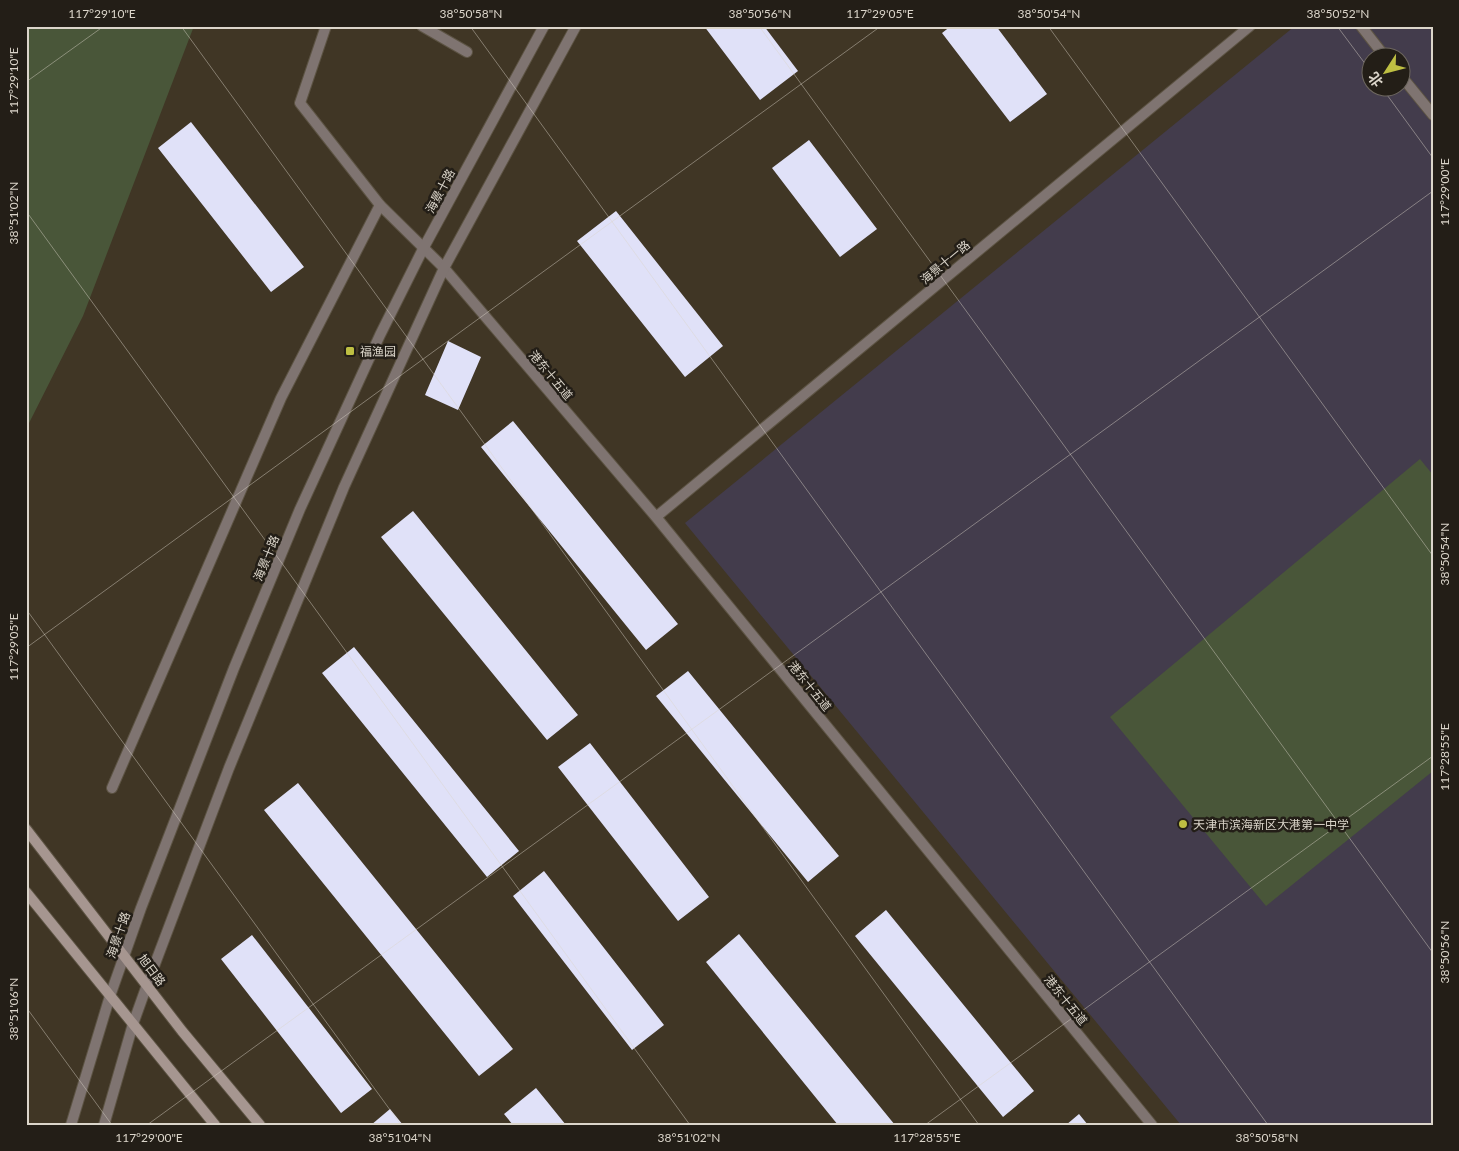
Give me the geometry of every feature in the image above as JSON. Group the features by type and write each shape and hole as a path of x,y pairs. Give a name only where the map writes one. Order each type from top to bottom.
{"main road":[{"name":"旭日路","path":"26,829 182,1031 260,1125"},
{"path":"26,892 215,1125"}],"street":[{"name":"港东十五道","path":"326,26 300,103 380,205 444,268 656,517 1152,1125"},
{"path":"422,26 467,52"},
{"name":"海景十路","path":"72,1125 110,996 141,908 234,668 300,509 380,335 423,249 544,26"},
{"path":"104,1125 133,1024 147,985 229,768 344,488 444,268 576,26"},
{"name":"海景十一路","path":"656,517 1250,26"},
{"path":"1361,26 1378,48"},
{"path":"1412,89 1433,115"},
{"path":"112,788 281,398 380,205"}],"shaded area":[{"name":"天津市滨海新区大港第一中学","path":"1295,26 1433,26 1433,1125 1181,1125 685,523"}],"green space":[{"path":"26,26 194,26 83,316 26,429"},
{"path":"1420,459 1433,475 1433,771 1266,906 1110,717"}],"building":[{"path":"704,26 764,26 798,71 760,100"},
{"path":"951,26 996,26 1047,94 1010,122 942,33"},
{"path":"191,122 304,267 271,292 158,148"},
{"path":"809,140 877,229 840,257 772,168"},
{"path":"616,211 723,346 685,377 577,241"},
{"path":"448,341 481,357 458,410 425,395"},
{"path":"513,421 678,624 646,650 481,447"},
{"path":"413,511 578,715 547,740 381,537"},
{"path":"354,647 519,851 487,877 322,673"},
{"path":"688,671 839,856 808,882 656,696"},
{"path":"590,743 709,897 678,921 558,767"},
{"path":"298,783 513,1049 479,1076 264,810"},
{"path":"544,871 664,1025 632,1050 513,896"},
{"path":"886,910 1034,1091 1003,1117 855,936"},
{"path":"739,934 895,1125 838,1125 706,962"},
{"path":"252,935 372,1089 341,1113 221,959"},
{"path":"536,1088 566,1125 513,1125 504,1114"},
{"path":"390,1109 403,1125 371,1125"},
{"path":"1079,1114 1088,1125 1066,1125"}],"place":[{"name":"福渔园","path":"350,351"},
{"name":"天津市滨海新区大港第一中学","path":"1183,824"}]}
